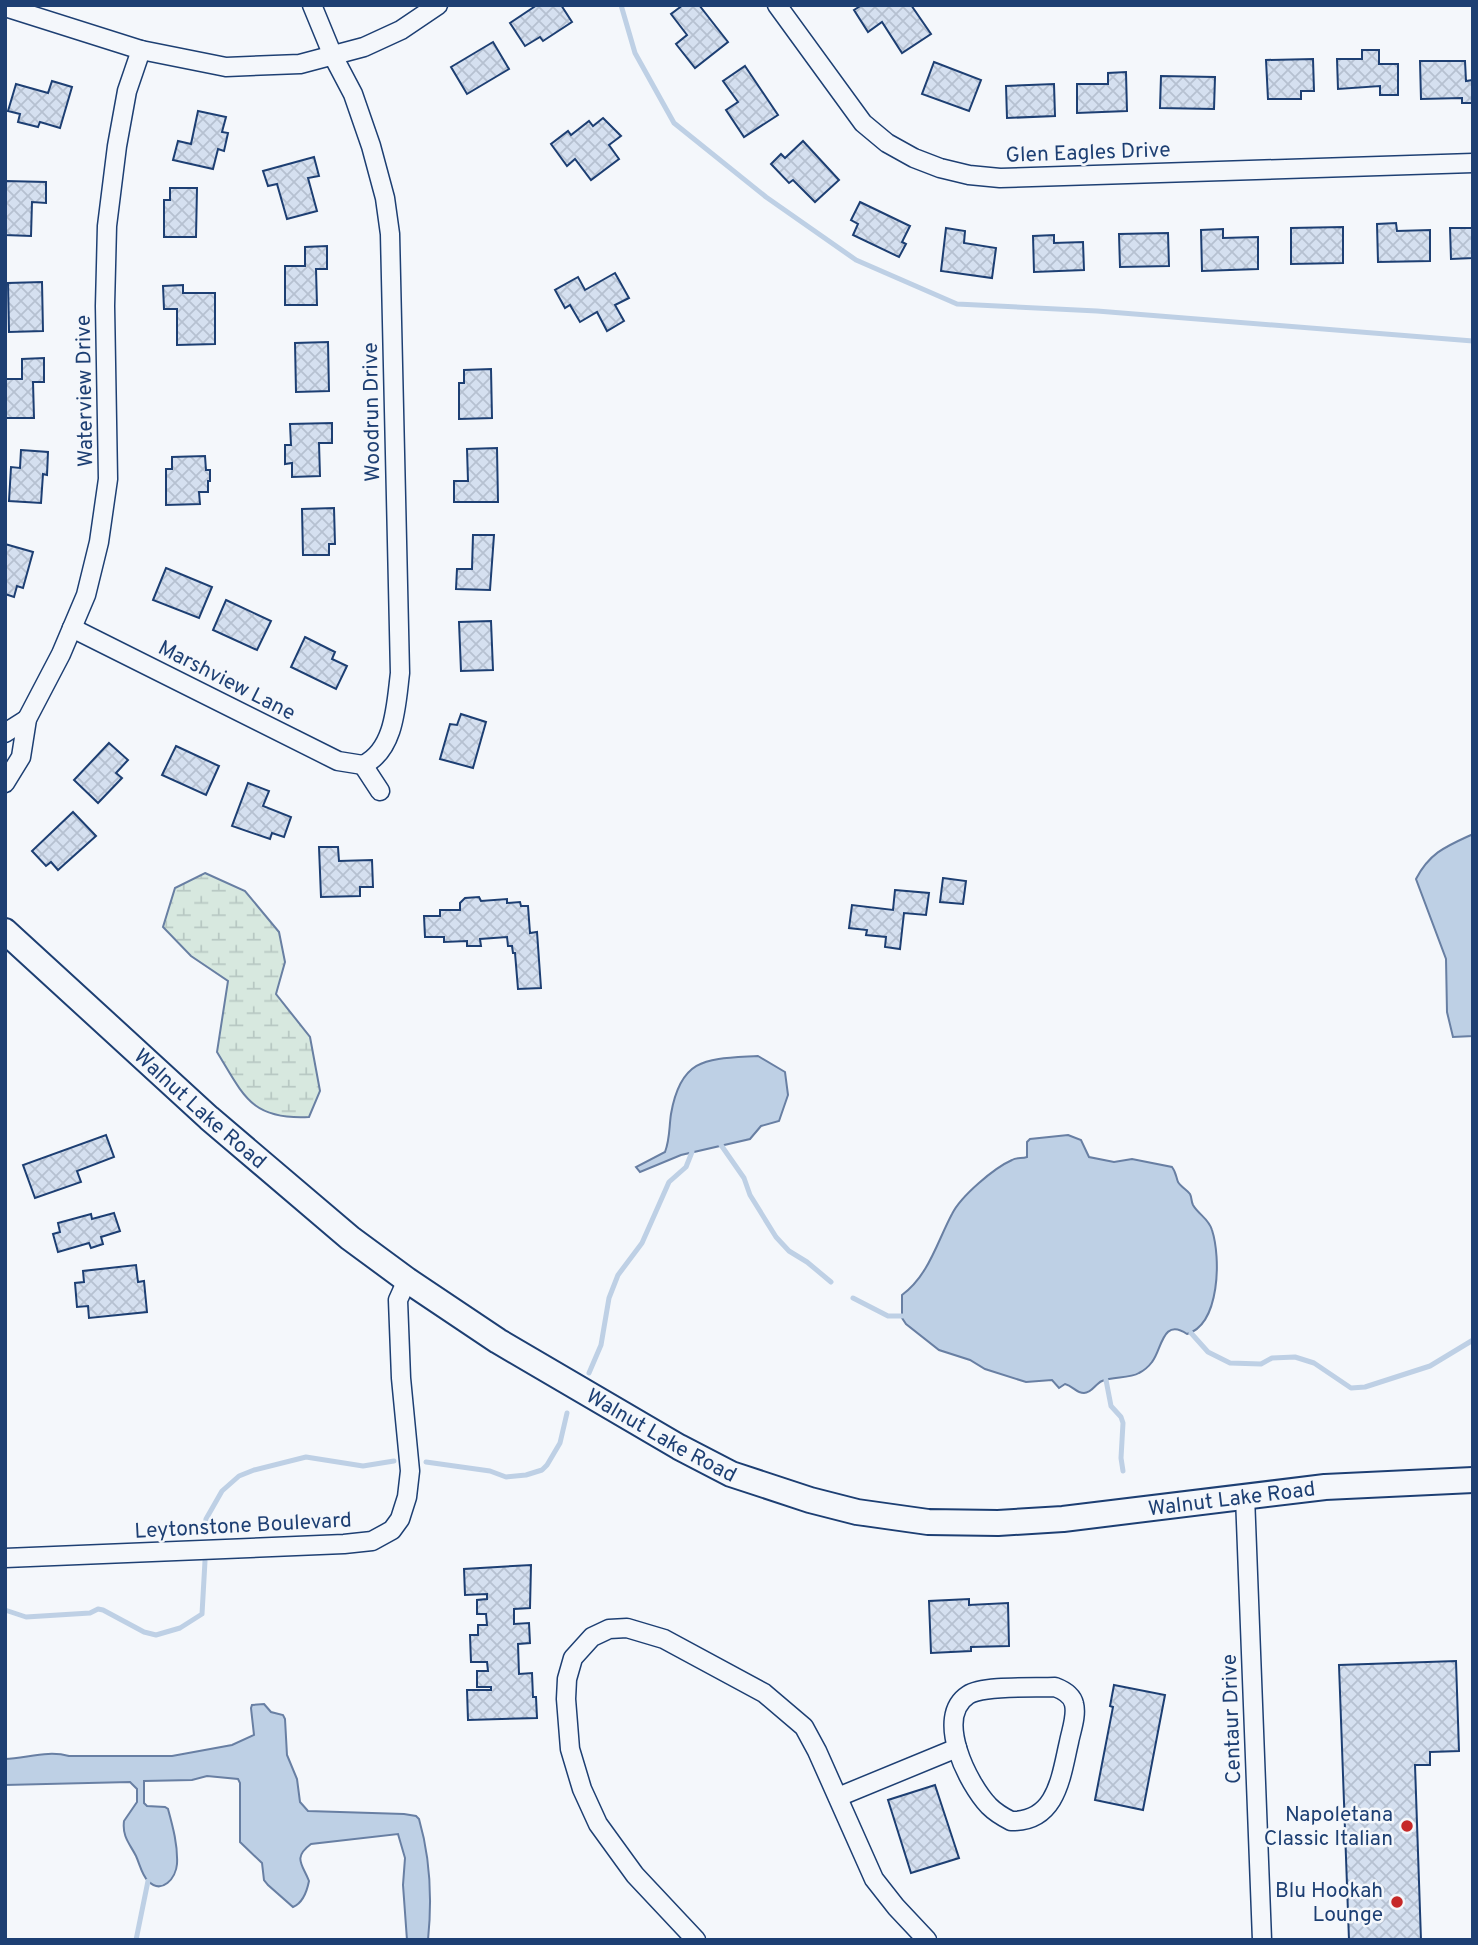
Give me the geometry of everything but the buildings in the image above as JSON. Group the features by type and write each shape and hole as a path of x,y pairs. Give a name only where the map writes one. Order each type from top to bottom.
{"street":[{"name":"Woodrun Drive","path":"312,5 333,56 353,94 371,146 385,198 390,234 400,673 396,711 382,750 378,756 363,765"},
{"path":"5,7 141,50 226,67 300,64 364,47 401,30 439,5"},
{"name":"Glen Eagles Drive","path":"777,5 863,123 887,143 914,158 969,175 1000,178 1473,163"},
{"name":"Waterview Drive","path":"5,783 21,757 27,719 61,654 86,595 99,542 108,479 105,306 107,226 127,91 141,50"},
{"name":"Marshview Lane","path":"72,628 338,761 363,765"},
{"name":"Waterview Drive","path":"5,733 27,719"},
{"path":"363,765 380,792"},
{"name":"Walnut Lake Road","path":"5,931 166,1080 268,1169 339,1229 407,1280 498,1341 679,1447 731,1474 810,1500 857,1511 928,1522 998,1523 1063,1519 1325,1487 1473,1480"},
{"name":"Leytonstone Boulevard","path":"5,1558 344,1544 372,1541 392,1530 400,1518 407,1497 410,1471 398,1334 398,1300 407,1280"},
{"name":"Centaur Drive","path":"1245,1496 1262,1940"},
{"path":"696,1940 635,1875 598,1824 582,1789 570,1749 566,1699 567,1679 573,1658 592,1637 609,1629 627,1628 664,1639 764,1693 804,1727 874,1879 896,1908 927,1940"},
{"path":"1055,1687 1069,1695 1074,1704 1074,1717 1057,1794 1032,1818 1011,1821 989,1806 976,1789 957,1748 952,1723 955,1711 968,1695 979,1690 1055,1687"},
{"path":"838,1797 957,1748"}],"green space":[{"path":"205,873 245,891 279,932 285,962 276,994 310,1037 320,1091 309,1117 274,1114 251,1102 243,1093 217,1052 228,981 191,956 163,927 175,888"}],"water":[{"path":"1473,834 1473,1036 1453,1037 1447,1012 1446,959 1416,879 1433,856"},
{"path":"758,1056 785,1072 788,1095 779,1121 761,1126 750,1139 681,1155 640,1172 636,1167 665,1152 676,1095 690,1071 711,1060"},
{"path":"1068,1135 1081,1140 1089,1157 1114,1162 1132,1159 1172,1167 1178,1182 1190,1194 1193,1205 1211,1226 1217,1257 1212,1304 1198,1328 1187,1334 1179,1330 1168,1332 1152,1362 1142,1371 1131,1376 1102,1381 1084,1393 1065,1384 1059,1388 1052,1380 1026,1382 985,1369 970,1360 939,1350 902,1318 902,1295 926,1268 952,1214 963,1199 996,1169 1014,1159 1027,1157 1027,1142 1030,1139"},
{"path":"264,1704 271,1712 283,1715 285,1719 287,1755 297,1779 300,1802 308,1811 404,1814 419,1819 426,1848 429,1879 428,1940 407,1940 403,1885 405,1858 398,1834 311,1844 300,1858 309,1881 307,1889 302,1900 293,1907 268,1885 264,1880 262,1863 240,1842 238,1779 207,1776 192,1780 144,1781 144,1803 147,1806 168,1809 176,1843 177,1864 174,1875 167,1883 158,1886 146,1879 125,1836 124,1821 137,1802 137,1789 130,1782 5,1785 5,1759 53,1754 172,1756 232,1745 254,1735 251,1708 252,1705"}],"waterway":[{"path":"621,5 635,53 674,123 766,197 856,260 957,304 1097,311 1473,341"},
{"path":"721,1145 744,1178 750,1195 776,1237 789,1251 831,1282"},
{"path":"589,1373 601,1345 609,1298 618,1275 642,1243 669,1182 686,1167 692,1152"},
{"path":"853,1298 888,1316 902,1316"},
{"path":"1191,1333 1208,1352 1230,1363 1261,1364 1272,1358 1295,1357 1314,1363 1351,1388 1365,1387 1430,1366 1473,1340"},
{"path":"1106,1380 1111,1406 1123,1423 1123,1471"},
{"path":"426,1462 490,1471 506,1477 542,1470 560,1443 567,1413"},
{"path":"204,1533 206,1519 222,1491 239,1476 254,1470 306,1457 363,1466 394,1461"},
{"path":"5,1610 26,1617 90,1613 98,1609 144,1632 156,1635 180,1628 202,1614 205,1561"},
{"path":"136,1940 148,1881"}],"place":[{"name":"Napoletana Classic Italian","path":"1407,1826"},
{"name":"Blu Hookah Lounge","path":"1397,1902"}]}
